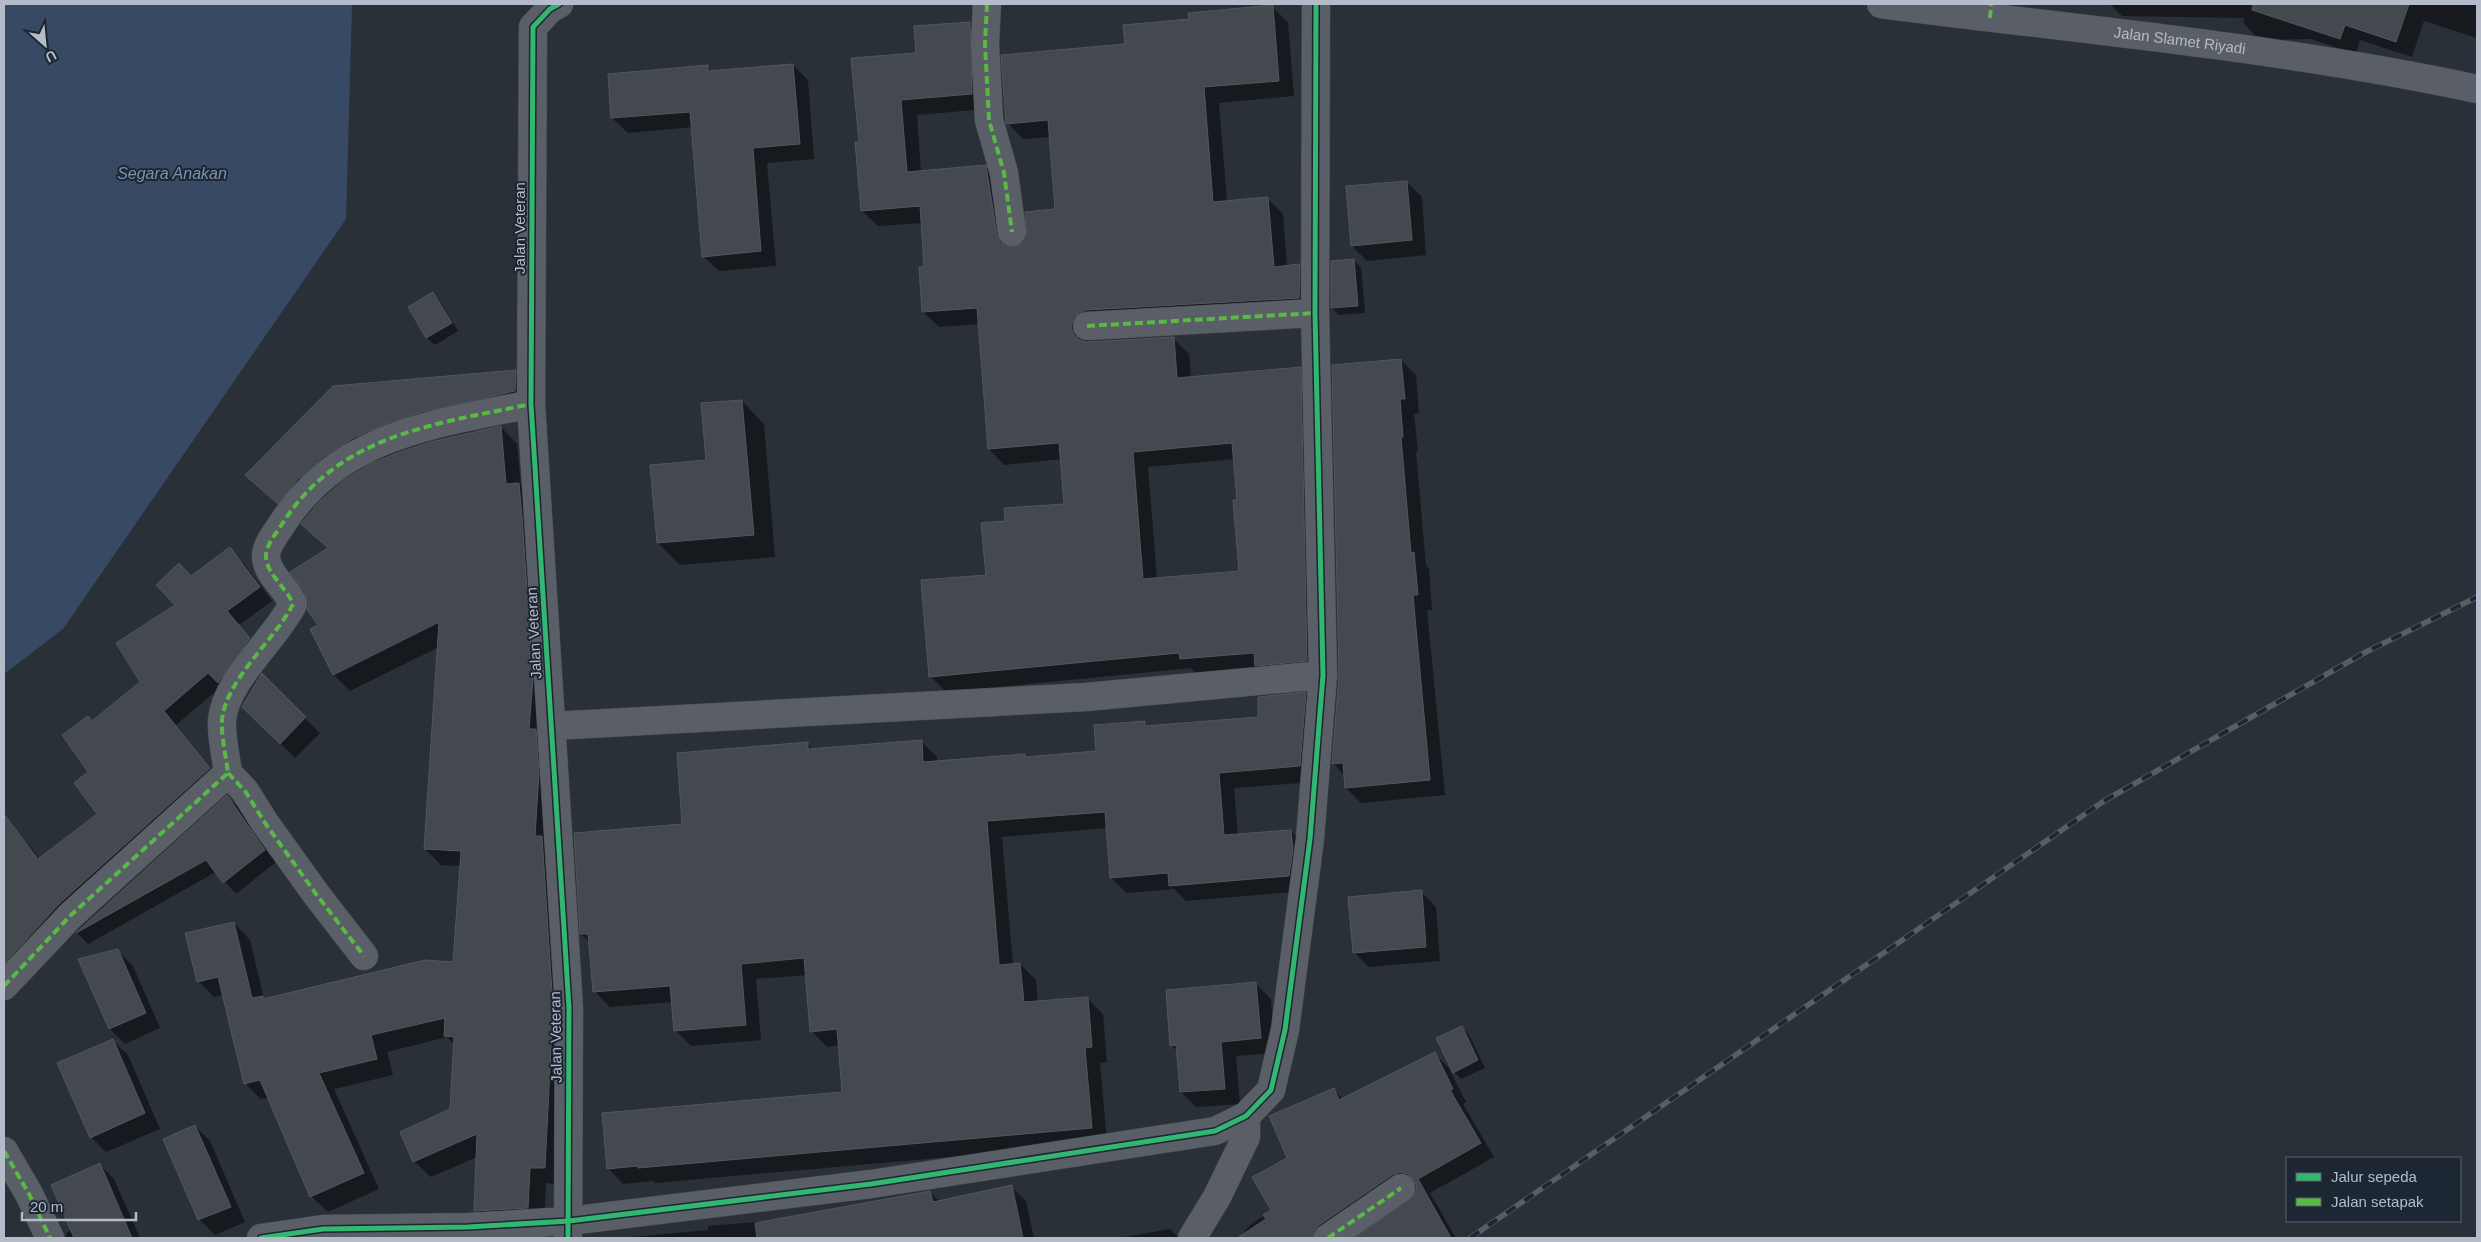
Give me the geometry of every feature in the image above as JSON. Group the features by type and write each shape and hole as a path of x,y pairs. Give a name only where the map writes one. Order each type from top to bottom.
{"street":[{"name":"Jalan Veteran","path":"559,4 550,9 533,27 531,404 569,1008 569,1230"},
{"path":"987,4 985,44 989,120 1004,173 1012,232"},
{"path":"261,1238 323,1230 468,1227 569,1230 1215,1131 1246,1116 1271,1090 1286,1030 1310,839 1324,675 1315,313 1316,4"},
{"name":"Jalan Slamet Riyadi","path":"1881,4 1991,11 2406,74 2477,89"},
{"path":"1087,326 1315,313"},
{"path":"364,956 316,894 265,823 245,791 228,773 222,720 228,700 238,682 287,617 294,604 271,572 266,558 269,545 289,514 324,474 368,446 410,430 531,404"},
{"path":"552,726 1086,696 1324,675"},
{"path":"4,986 100,888 228,773"},
{"path":"1192,1238 1217,1197 1246,1138 1246,1116"},
{"path":"4,1151 29,1194 50,1238"},
{"path":"1328,1238 1401,1188"}],"water":[{"name":"Segara Anakan","path":"4,4 352,4 346,219 63,629 4,674"}],"building":[{"path":"2253,4 2409,4 2396,42 2345,25 2340,39 2252,10"},
{"path":"1273,5 1279,81 1204,87 1213,202 1268,197 1274,267 1300,264 1299,298 1086,310 1079,313 1073,319 1071,327 1074,335 1080,340 1087,342 1174,337 1177,378 1301,367 1307,661 1255,666 1254,653 1180,659 1179,653 929,677 921,580 986,575 981,523 1005,521 1004,508 1064,504 1059,443 988,449 977,308 922,312 919,267 924,267 920,206 861,211 855,142 859,142 851,58 916,53 914,26 970,22 972,94 901,100 907,172 986,165 997,235 1000,242 1006,246 1014,247 1022,244 1027,237 1025,212 1055,209 1048,120 1006,124 1001,55 1125,44 1123,25 1189,19 1188,13","holes":["1232,443 1237,500 1233,500 1239,571 1143,579 1133,452"]},
{"path":"793,64 800,144 753,148 761,251 702,257 690,112 611,118 608,74 708,65 708,71"},
{"path":"1407,181 1412,240 1351,246 1346,186"},
{"path":"1354,259 1358,306 1331,308 1331,261"},
{"path":"433,292 452,323 426,338 408,307"},
{"path":"1401,359 1405,399 1400,399 1403,437 1401,437 1411,553 1414,552 1418,595 1413,595 1430,780 1345,788 1343,763 1332,764 1339,675 1332,365"},
{"path":"516,370 515,391 422,412 388,423 355,437 324,457 297,480 278,504 245,475 333,386"},
{"path":"742,400 754,535 657,543 650,465 706,460 701,403"},
{"path":"501,426 506,484 519,483 522,516 533,678 529,729 536,729 539,773 535,836 542,836 553,1008 545,1168 530,1168 528,1208 474,1211 477,1134 413,1162 400,1132 450,1109 454,1037 444,1036 445,1018 371,1035 377,1059 319,1073 364,1173 310,1197 260,1080 244,1084 218,977 197,982 185,933 234,922 252,998 263,996 263,999 425,960 453,962 461,851 424,849 439,622 333,675 310,629 318,625 307,610 309,604 304,591 290,572 328,548 301,524 319,502 343,481 370,464 400,452 431,442"},
{"path":"230,547 260,587 227,611 250,638 218,683 208,673 164,711 210,768 60,903 4,964 4,814 38,859 97,814 74,783 88,772 62,735 88,716 92,721 140,682 116,643 175,605 156,585 179,563 191,576"},
{"path":"262,673 306,717 280,744 242,707"},
{"path":"1306,692 1300,766 1219,773 1224,835 1291,830 1293,849 1289,876 1169,886 1168,873 1110,878 1105,812 987,821 999,965 1020,963 1024,1002 1088,997 1092,1047 1085,1048 1092,1128 638,1168 638,1166 607,1169 602,1113 842,1092 837,1029 810,1032 804,958 741,964 746,1025 674,1031 670,986 593,992 588,934 580,934 574,833 682,824 677,753 808,742 808,749 922,740 923,762 1025,754 1025,757 1096,751 1094,725 1145,721 1145,726 1258,717 1258,697"},
{"path":"227,795 265,850 223,883 206,860 76,933"},
{"path":"1422,890 1426,947 1353,953 1348,897"},
{"path":"118,949 146,1013 109,1029 78,959"},
{"path":"1256,982 1261,1038 1221,1042 1225,1089 1180,1092 1176,1045 1170,1046 1166,990"},
{"path":"1462,1026 1478,1060 1453,1073 1436,1038"},
{"path":"113,1039 145,1113 90,1138 57,1063"},
{"path":"1435,1052 1453,1089 1450,1090 1481,1143 1418,1179 1451,1238 1355,1238 1415,1195 1417,1187 1414,1180 1408,1174 1400,1172 1392,1175 1319,1225 1314,1231 1313,1238 1237,1238 1266,1219 1263,1215 1271,1210 1252,1177 1287,1158 1269,1116 1334,1088 1339,1100"},
{"path":"195,1125 231,1207 198,1220 163,1139"},
{"path":"100,1163 132,1238 74,1238 51,1185"},
{"path":"1012,1185 1023,1238 757,1238 755,1223 930,1191 933,1202"}],"railway":[{"path":"1470,1238 2104,801 2364,653 2477,597"}],"marked path":[{"path":"987,4 985,44 989,120 1004,173 1012,232"},
{"path":"1990,18 1991,4"},
{"path":"1087,326 1315,313"},
{"path":"4,986 71,915 228,773 222,726 225,705 241,675 275,632 293,604 270,571 266,553 272,538 307,492 334,468 363,451 394,437 461,418 531,404"},
{"path":"228,773 245,791 265,823 316,894 364,956"},
{"path":"4,1151 29,1194 50,1238"},
{"path":"1328,1238 1401,1188"}],"cycle path":[{"path":"559,4 550,9 533,27 531,404 569,1008 568,1238"},
{"path":"261,1238 323,1229 468,1227 569,1221 871,1184 1215,1131 1246,1116 1271,1090 1285,1030 1310,839 1323,675 1315,313 1316,4"}]}
